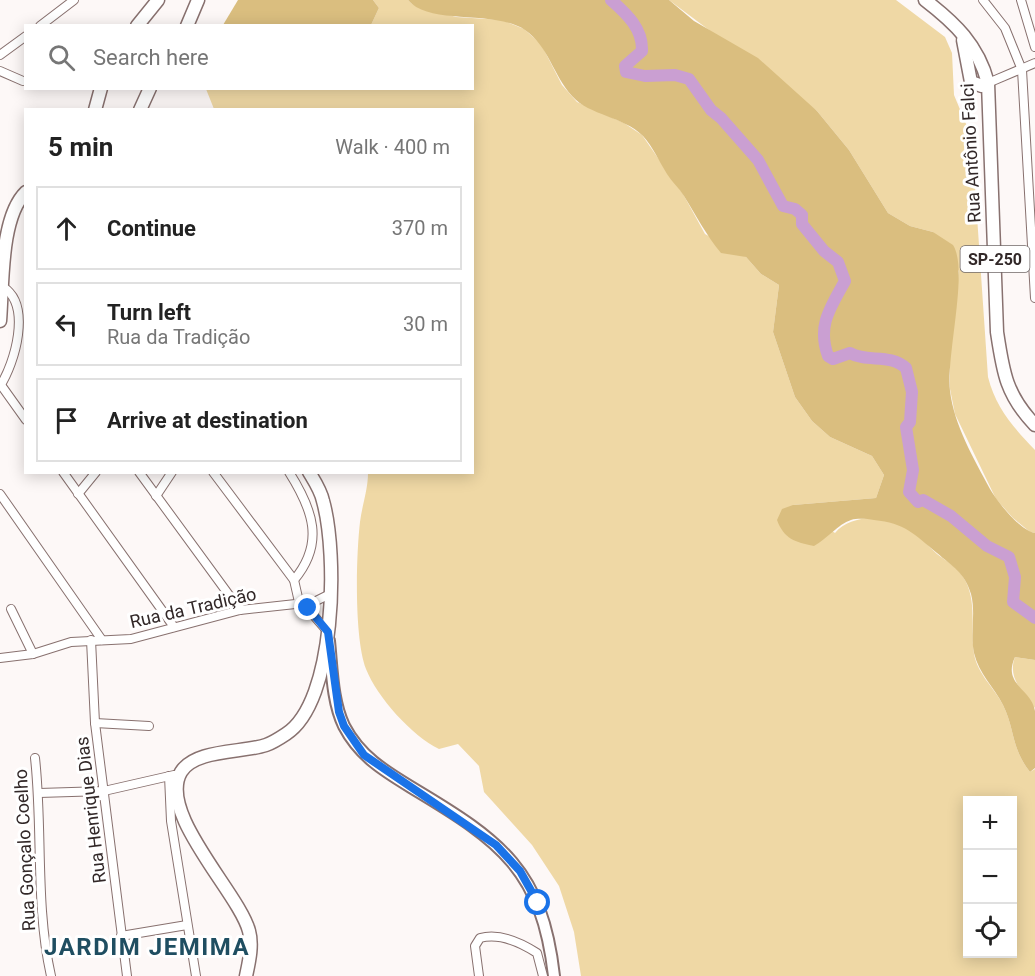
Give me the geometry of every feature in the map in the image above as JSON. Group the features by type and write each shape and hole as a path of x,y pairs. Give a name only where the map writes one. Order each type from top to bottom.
{"main road":[{"path":"139,24 158,0"},
{"path":"188,24 198,0"},
{"path":"925,0 950,19 967,49 971,82 982,86 988,83"},
{"name":"Rua Antônio Falci","path":"988,83 1000,352 1009,391 1020,410 1035,425"},
{"path":"96,108 101,90"},
{"path":"141,108 149,90"},
{"path":"0,321 7,224 13,208 24,194"},
{"path":"246,976 250,933 244,917 189,829 182,811 175,774 204,757 267,745 288,733 306,715 315,695 328,632 330,594 327,519 323,500 310,474"}],"street":[{"path":"43,24 74,0"},
{"path":"983,0 1005,28 1022,70 1035,298"},
{"path":"1021,0 1035,47"},
{"path":"0,55 24,37"},
{"path":"988,83 1035,63"},
{"path":"0,71 23,81"},
{"path":"3,287 14,297 18,321 9,368 0,386 24,417"},
{"path":"64,474 174,627"},
{"path":"78,494 94,474"},
{"path":"140,474 240,610"},
{"path":"156,496 171,474"},
{"path":"214,474 294,580 300,602 328,632 337,703 344,726 352,739 375,765 466,823 511,860 529,884 543,916 554,976"},
{"path":"291,474 307,507 314,536 308,560 294,580"},
{"path":"0,494 4,506 102,640"},
{"name":"Rua da Tradição","path":"0,658 33,654 70,642 131,639 240,610 314,602 330,594"},
{"path":"11,609 33,654"},
{"name":"Rua Henrique Dias","path":"91,640 95,723 127,976"},
{"path":"95,723 149,726"},
{"name":"Rua Gonçalo Coelho","path":"35,758 39,793 44,936 51,976"},
{"path":"39,793 104,791 175,774 171,821 196,976"},
{"path":"121,936 187,925"},
{"path":"478,976 475,945 480,939 488,936 510,939 537,953 543,976"}],"shaded area":[{"path":"238,0 373,0 379,8 371,24 224,24"},
{"path":"373,0 408,0 412,4 456,17 502,20 524,29 541,44 562,85 577,102 624,123 642,135 683,194 705,234 746,257 761,274 779,285 773,332 795,397 812,421 830,437 872,456 884,475 876,498 793,505 835,533 850,522 869,518 898,523 918,536 957,569 966,582 971,600 976,661 1003,705 1019,755 1030,772 1035,769 1035,976 581,976 574,932 559,886 532,845 484,792 479,766 458,744 439,749 418,735 397,715 371,680 359,638 357,575 361,516 368,474 474,474 474,108 214,108 206,90 474,90 474,24 371,24 379,8"},
{"path":"408,0 669,0 694,21 758,58 817,111 849,150 888,213 910,226 933,232 953,245 959,273 950,375 952,404 971,454 993,494 1016,521 1035,533 1035,660 1015,657 1012,674 1029,697 1035,711 1035,768 1030,772 1019,755 1003,705 976,661 973,646 971,594 957,570 908,530 885,522 851,520 814,546 791,539 783,532 777,520 782,509 793,505 876,498 884,475 872,456 830,437 812,421 795,397 773,332 779,285 761,274 746,257 721,253 643,136 626,124 579,103 566,88 540,45 525,30 497,20 431,13 418,8"},
{"path":"669,0 896,0 945,37 952,53 954,95 976,148 974,172 988,377 991,388 1006,416 1035,450 1035,533 1030,532 1013,518 996,499 955,414 950,389 950,344 959,271 933,232 910,226 888,213 849,150 817,111"},
{"path":"1015,657 1035,660 1035,708 1015,678 1013,665"}],"waterway":[{"path":"611,0 633,22 642,43 642,51 625,66 626,72 645,76 675,75 689,79 711,110 721,118 758,160 783,206 795,209 802,215 802,224 824,251 838,262 845,281 827,317 824,335 828,356 833,359 850,353 857,356 886,359 900,363 906,368 912,392 910,422 906,427 913,470 909,492 918,502 923,500 951,516 987,546 1009,557 1015,577 1013,602 1035,618"}],"district":[{"name":"JARDIM JEMIMA","path":"147,947"}],"route":[{"path":"308,608 328,632 334,693 339,712 344,726 364,755 391,776 434,801 496,845 520,871 538,903"}]}
